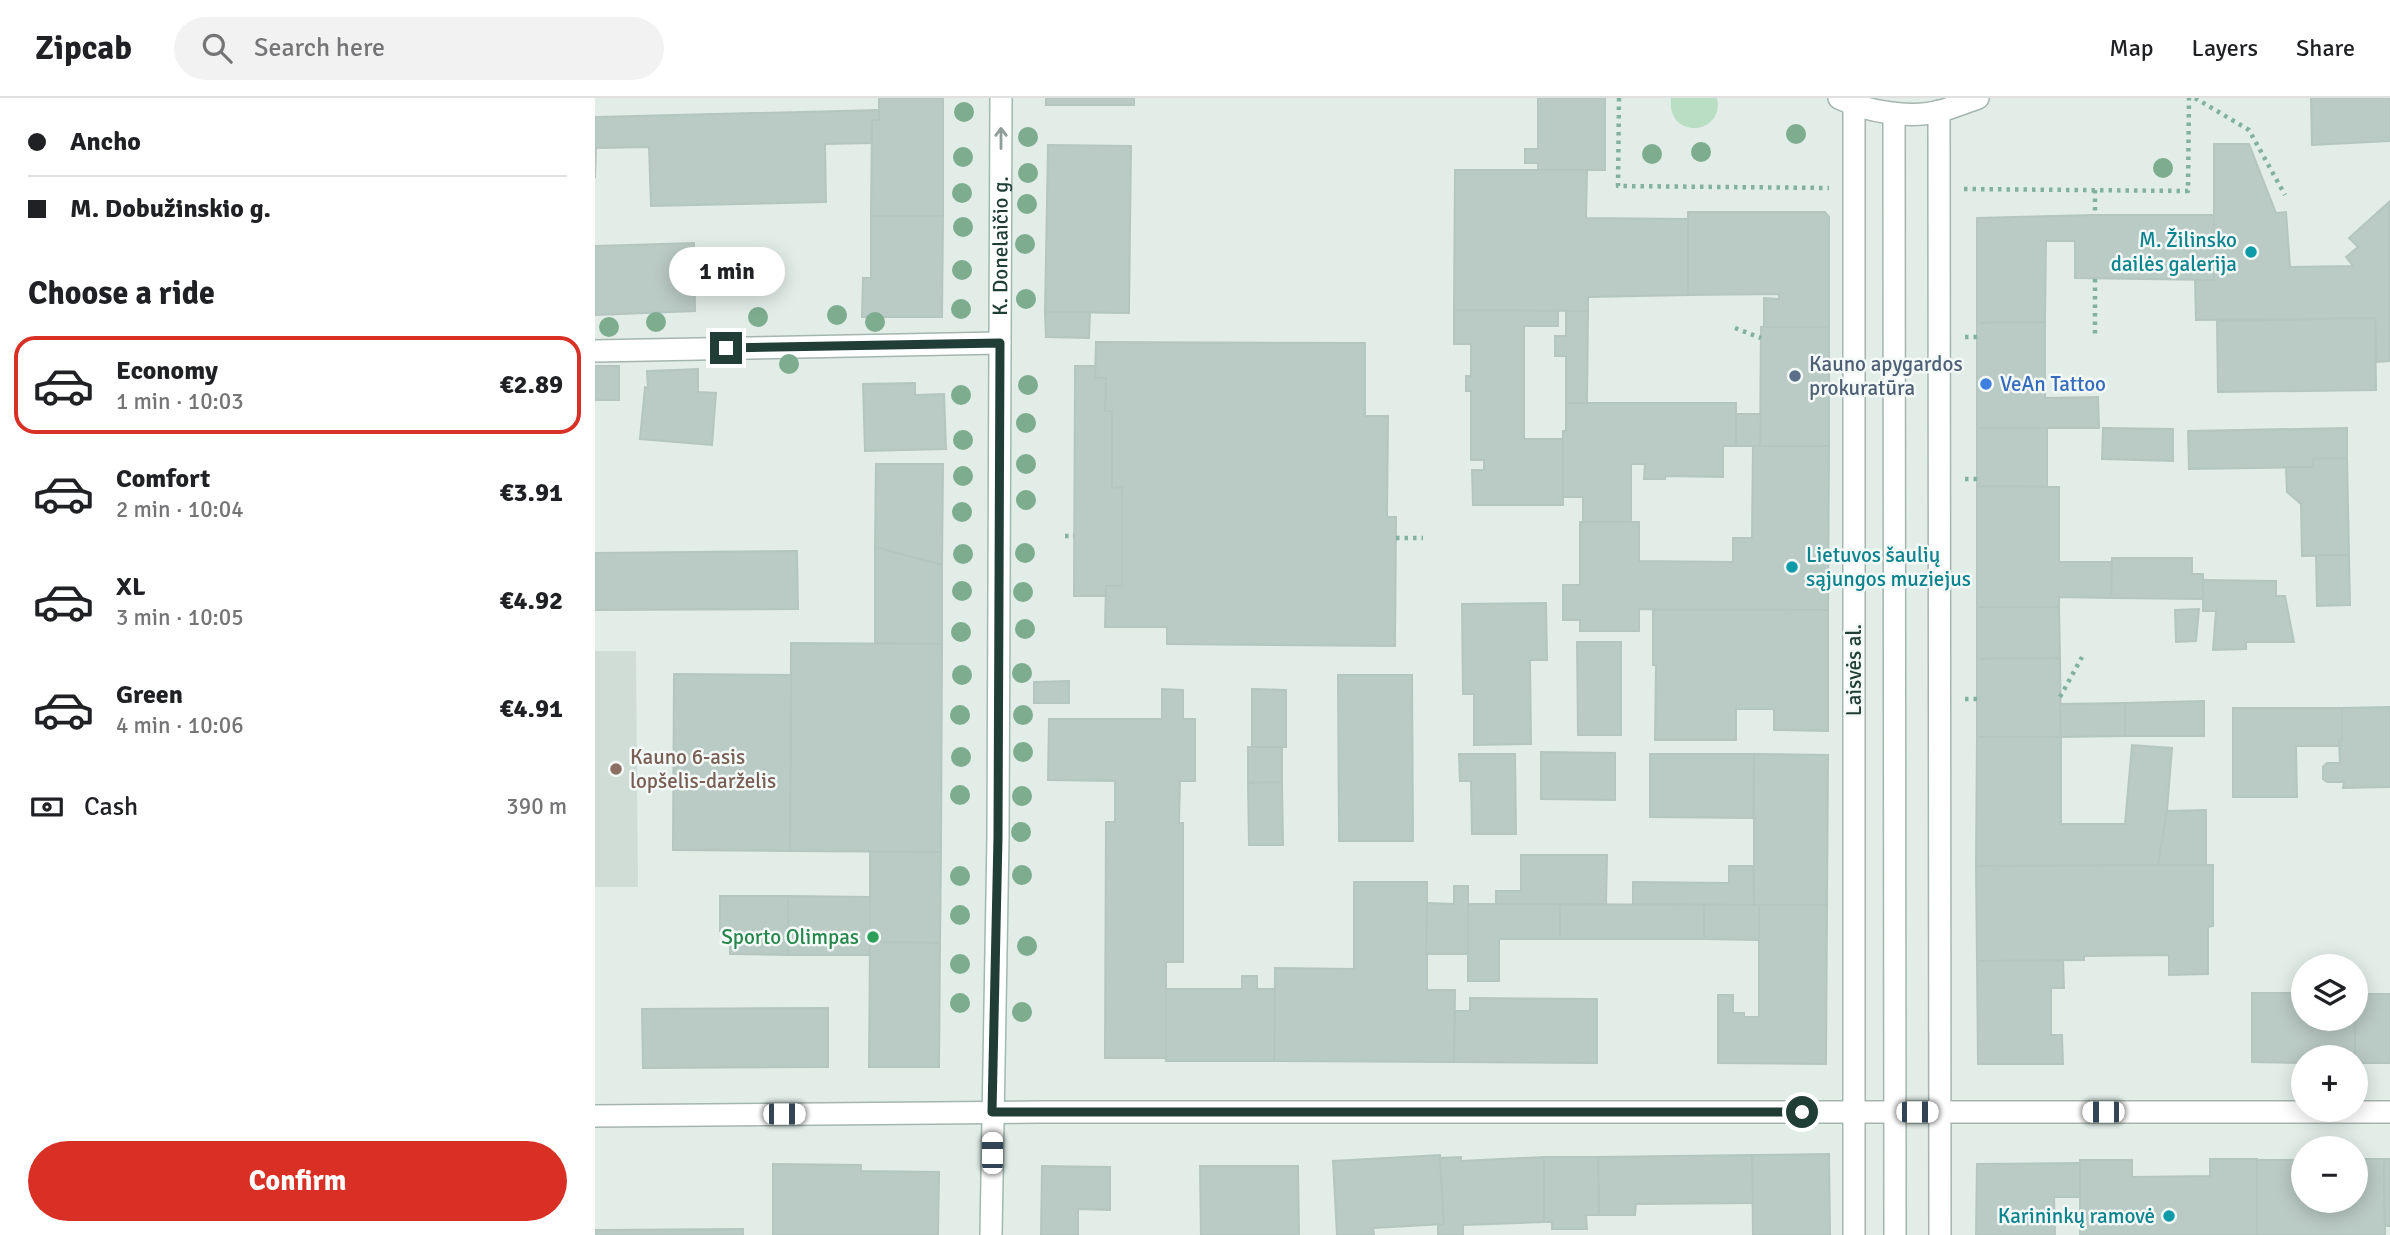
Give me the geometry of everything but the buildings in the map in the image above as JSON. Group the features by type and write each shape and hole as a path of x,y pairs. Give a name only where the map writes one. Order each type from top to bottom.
{"street":[{"name":"K. Donelaičio g.","path":"991,1235 998,837 1001,98"},
{"path":"1847,102 1895,114 1939,111 1978,98"},
{"name":"Laisvės al.","path":"1847,102 1854,1235"},
{"path":"1939,111 1940,1235"},
{"name":"Laisvės al.","path":"1895,114 1895,1235"},
{"path":"595,351 1000,343"},
{"path":"595,1116 992,1112 2390,1112"}],"path":[{"path":"2195,98 2249,130 2285,195"},
{"path":"2095,190 2095,215"},
{"path":"2095,279 2095,335"},
{"path":"1735,328 1761,338"},
{"path":"1065,536 1074,536"},
{"path":"1396,538 1423,538"},
{"path":"2060,697 2083,657"}],"shaded area":[{"name":"Kauno 6-asis lopšelis-darželis","path":"595,651 636,651 638,887 595,887"}],"green space":[{"path":"1671,98 1717,98 1717,111 1705,126 1685,126 1677,121 1672,112"}],"place":[{"name":"M. Žilinsko dailės galerija","path":"2251,252"},
{"name":"Kauno apygardos prokuratūra","path":"1795,376"},
{"name":"VeAn Tattoo","path":"1986,384"},
{"name":"Lietuvos šaulių sąjungos muziejus","path":"1792,567"},
{"name":"Kauno 6-asis lopšelis-darželis","path":"616,769"},
{"name":"Sporto Olimpas","path":"873,937"},
{"name":"Karininkų ramovė","path":"2169,1216"}],"route":[{"path":"726,348 1000,343 998,837 992,1112 1802,1112"}]}
